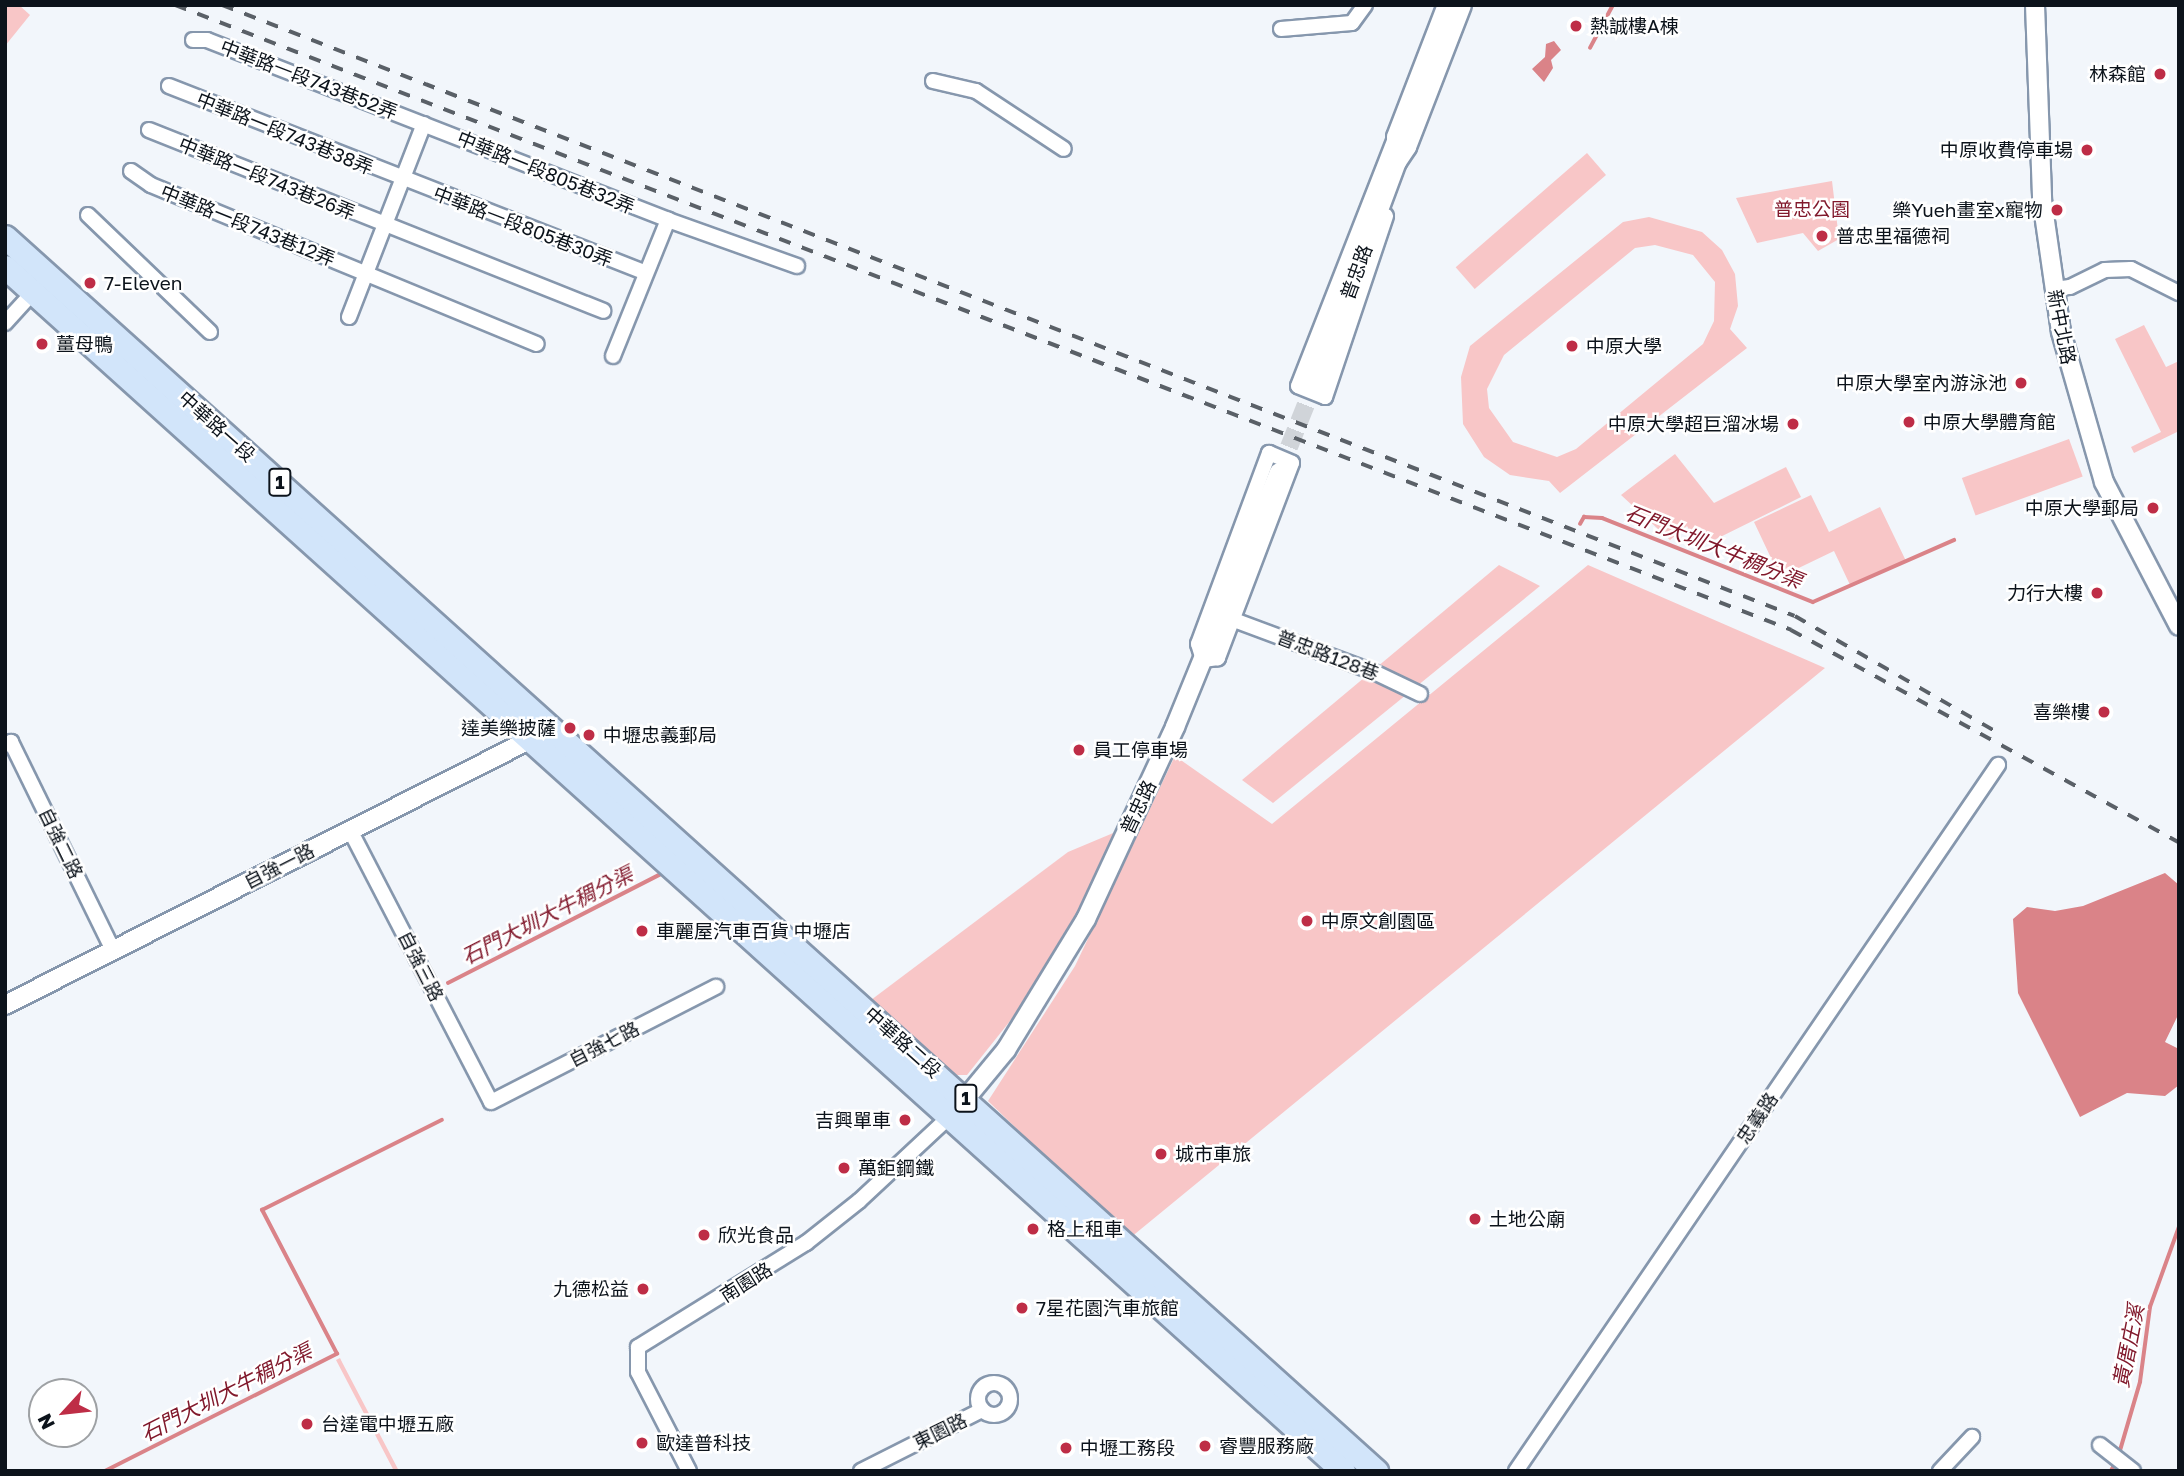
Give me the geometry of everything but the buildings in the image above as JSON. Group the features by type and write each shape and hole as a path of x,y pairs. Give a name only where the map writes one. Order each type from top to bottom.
{"main road":[{"name":"中華路一段","path":"5,237 50,275 543,733"},
{"name":"中華路一段","path":"5,267 543,733"},
{"name":"中華路二段","path":"543,733 967,1099 1376,1471"},
{"name":"中華路二段","path":"543,733 950,1116 1343,1471"}],"street":[{"path":"1281,29 1352,23 1365,5"},
{"name":"普忠路","path":"1315,382 1400,148 1447,5"},
{"name":"普忠路","path":"1400,148 1462,5"},
{"name":"新中北路","path":"2035,5 2036,127 2061,332 2100,472 2179,626"},
{"name":"中華路一段743巷52弄","path":"193,40 207,40 424,124"},
{"path":"933,81 976,91 1064,149"},
{"name":"中華路一段743巷38弄","path":"169,86 402,179"},
{"path":"349,317 424,124"},
{"name":"中華路一段805巷32弄","path":"424,124 668,220 797,266"},
{"name":"中華路一段743巷26弄","path":"149,130 603,311"},
{"path":"1400,148 1325,397 1298,386 1400,148"},
{"name":"中華路一段743巷12弄","path":"131,171 150,185 537,344"},
{"name":"中華路一段805巷30弄","path":"402,179 643,272"},
{"path":"88,215 210,332"},
{"path":"613,356 643,272 668,220"},
{"path":"2055,289 2070,287 2105,270 2131,269 2179,293"},
{"path":"5,323 50,275"},
{"path":"1269,453 1292,463 1234,620 1218,659 1203,660 1198,643 1269,453"},
{"name":"普忠路","path":"950,1116 967,1099 1046,990 1086,919 1203,660 1279,472"},
{"name":"普忠路128巷","path":"1234,620 1374,672 1420,694"},
{"name":"自強一路","path":"5,1005 543,733"},
{"name":"自強二路","path":"5,745 11,742 113,950"},
{"name":"忠義路","path":"1516,1471 1998,765"},
{"name":"自強三路","path":"351,830 491,1102"},
{"name":"自強七路","path":"491,1102 716,987"},
{"name":"南園路","path":"690,1471 638,1372 638,1347 806,1243 868,1194 950,1116"},
{"name":"東園路","path":"861,1471 982,1410"},
{"path":"1940,1471 1972,1437"},
{"path":"2100,1445 2132,1469"}],"green space":[{"path":"5,5 19,5 30,15 5,46"},
{"path":"1587,153 1606,175 1475,289 1456,267"},
{"name":"普忠公園","path":"1832,181 1839,239 1818,251 1803,233 1757,243 1736,198"},
{"path":"1649,217 1702,232 1722,250 1735,274 1738,306 1730,329 1747,348 1560,493 1549,481 1510,475 1484,457 1463,424 1461,377 1470,346 1623,222","holes":["1655,245 1693,255 1715,282 1714,321 1703,344 1576,449 1557,457 1513,442 1489,408 1487,389 1504,355 1635,248"]},
{"path":"2144,325 2166,367 2179,361 2179,431 2134,453 2131,447 2161,432 2115,339"},
{"path":"2069,439 2083,477 1976,516 1962,478"},
{"path":"1675,454 1714,503 1786,467 1801,497 1700,547 1687,526 1670,540 1621,495"},
{"path":"1811,495 1829,532 1880,507 1906,561 1851,587 1834,551 1780,577 1754,522"},
{"path":"1499,565 1540,586 1273,803 1242,780"},
{"name":"中原文創園區","path":"1588,565 1825,668 1130,1238 988,1101 1075,966 1175,756 1272,824"},
{"path":"1118,831 1072,921 1014,1016 967,1075 956,1075 871,1000 1068,852"},
{"path":"340,1358 399,1471 394,1471 336,1360"}],"shaded area":[{"path":"1554,41 1561,50 1551,60 1553,68 1544,82 1532,69 1545,57 1546,44"},
{"path":"2165,873 2179,885 2179,1013 2165,1042 2179,1049 2179,1085 2165,1096 2127,1093 2080,1117 2018,993 2013,919 2027,907 2055,911 2083,906"}],"waterway":[{"path":"1590,48 1613,5"},
{"name":"石門大圳大牛稠分渠","path":"1580,524 1584,517 1602,518 1813,602 1954,540"},
{"name":"石門大圳大牛稠分渠","path":"448,983 661,874"},
{"name":"石門大圳大牛稠分渠","path":"105,1471 337,1354 262,1210 442,1120"},
{"name":"黃厝庄溪","path":"2119,1454 2140,1382 2150,1307 2179,1227"},
{"name":"黃厝庄溪","path":"2111,1471 2116,1461"}],"tunnel":[{"path":"1279,472 1315,382"}],"railway":[{"path":"175,5 1791,630 2179,842"},
{"path":"222,5 1795,616 1995,731"}],"place":[{"name":"熱誠樓A棟","path":"1576,26"},
{"name":"林森館","path":"2160,74"},
{"name":"中原收費停車場","path":"2087,150"},
{"name":"樂Yueh畫室x寵物","path":"2057,210"},
{"name":"普忠里福德祠","path":"1822,236"},
{"name":"7-Eleven","path":"90,283"},
{"name":"薑母鴨","path":"42,344"},
{"name":"中原大學","path":"1572,346"},
{"name":"中原大學室內游泳池","path":"2021,383"},
{"name":"中原大學體育館","path":"1909,422"},
{"name":"中原大學超巨溜冰場","path":"1793,424"},
{"name":"中原大學郵局","path":"2153,508"},
{"name":"力行大樓","path":"2097,593"},
{"name":"喜樂樓","path":"2104,712"},
{"name":"達美樂披薩","path":"570,728"},
{"name":"中壢忠義郵局","path":"589,735"},
{"name":"員工停車場","path":"1079,750"},
{"name":"中原文創園區","path":"1307,921"},
{"name":"車麗屋汽車百貨 中壢店","path":"642,931"},
{"name":"吉興單車","path":"905,1120"},
{"name":"城市車旅","path":"1161,1154"},
{"name":"萬鉅鋼鐵","path":"844,1168"},
{"name":"土地公廟","path":"1475,1219"},
{"name":"格上租車","path":"1033,1229"},
{"name":"欣光食品","path":"704,1235"},
{"name":"九德松益","path":"643,1289"},
{"name":"7星花園汽車旅館","path":"1022,1308"},
{"name":"台達電中壢五廠","path":"307,1424"},
{"name":"歐達普科技","path":"642,1443"},
{"name":"睿豐服務廠","path":"1205,1446"},
{"name":"中壢工務段","path":"1066,1448"}]}
